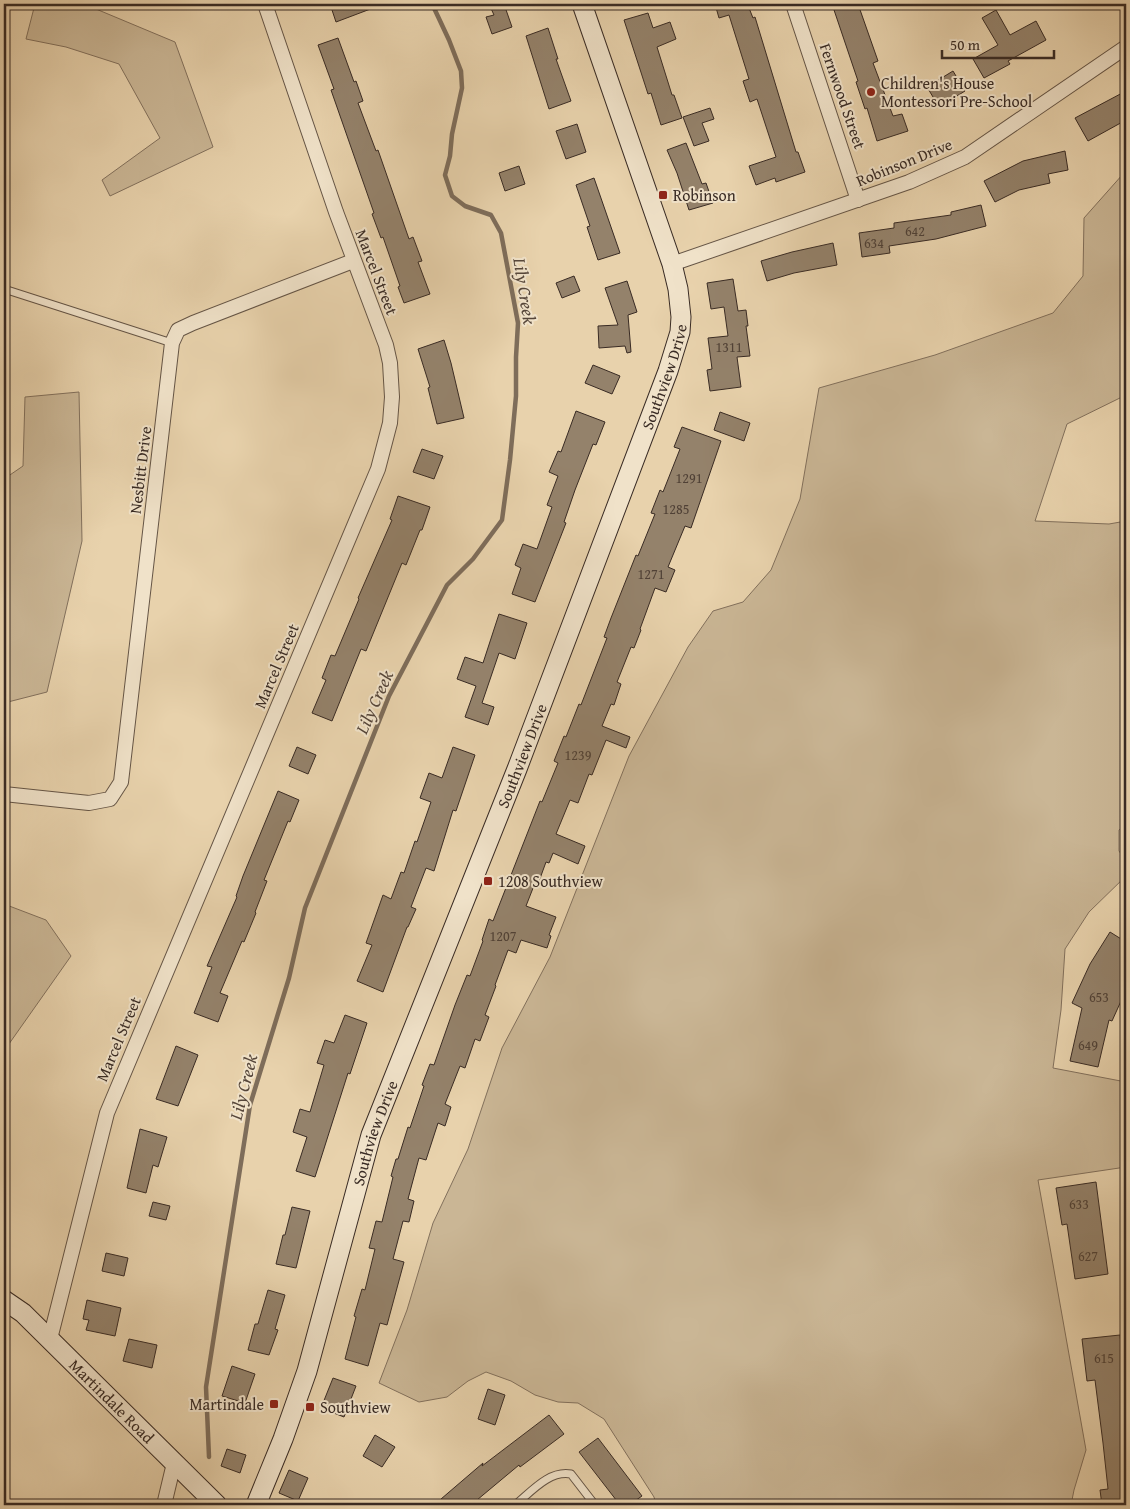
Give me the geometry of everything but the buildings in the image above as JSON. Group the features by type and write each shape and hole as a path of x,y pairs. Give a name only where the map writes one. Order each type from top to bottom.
{"street":[{"name":"Marcel Street","path":"50,1339 107,1113 131,1052 378,469 390,423 392,397 390,363 386,345 354,261 264,4"},
{"name":"Southview Drive","path":"256,1505 283,1439 307,1371 371,1135 520,760 677,346 681,317 678,289 672,264 582,4"},
{"name":"Fernwood Street","path":"793,4 858,200"},
{"name":"Robinson Drive","path":"672,264 937,171 965,157 1126,47"},
{"path":"172,343 178,330 193,323 354,261"},
{"name":"Nesbitt Drive","path":"4,794 89,803 110,799 121,782 172,343"},
{"name":"Martindale Road","path":"4,1300 23,1312 218,1505"},
{"path":"164,1505 174,1462"}],"lane":[{"path":"4,290 172,343"},
{"path":"515,1505 552,1476 562,1472 571,1474 595,1505"}],"shaded area":[{"path":"35,4 84,4 175,42 213,147 110,196 102,180 160,138 119,64 66,47 26,39"},
{"path":"1126,173 1126,395 1067,424 1035,521 1109,524 1126,521 1126,824 1119,830 1119,851 1126,861 1126,876 1089,912 1065,949 1061,1010 1053,1068 1126,1082 1126,1167 1038,1180 1086,1450 1071,1505 656,1505 654,1497 604,1419 578,1403 558,1402 535,1395 511,1381 486,1372 468,1381 447,1397 419,1402 379,1383 407,1310 433,1223 468,1149 502,1048 550,957 629,756 688,647 713,611 743,602 771,570 800,499 819,388 935,355 1053,313 1083,276 1084,218 1123,174"},
{"path":"79,392 82,541 47,692 4,703 4,479 23,466 25,397"},
{"path":"4,904 46,920 71,956 4,1051"}],"waterway":[{"name":"Lily Creek","path":"209,1457 206,1387 250,1105 289,978 305,908 389,696 447,585 473,559 502,520 516,396 518,323 501,233 491,215 465,206 452,196 445,175 462,88 461,71 433,4"}],"place":[{"name":"Children's House Montessori Pre-School","path":"871,92"},
{"name":"Robinson","path":"663,195"},
{"name":"1208 Southview","path":"488,881"},
{"name":"Martindale","path":"274,1404"},
{"name":"Southview","path":"310,1407"}]}
